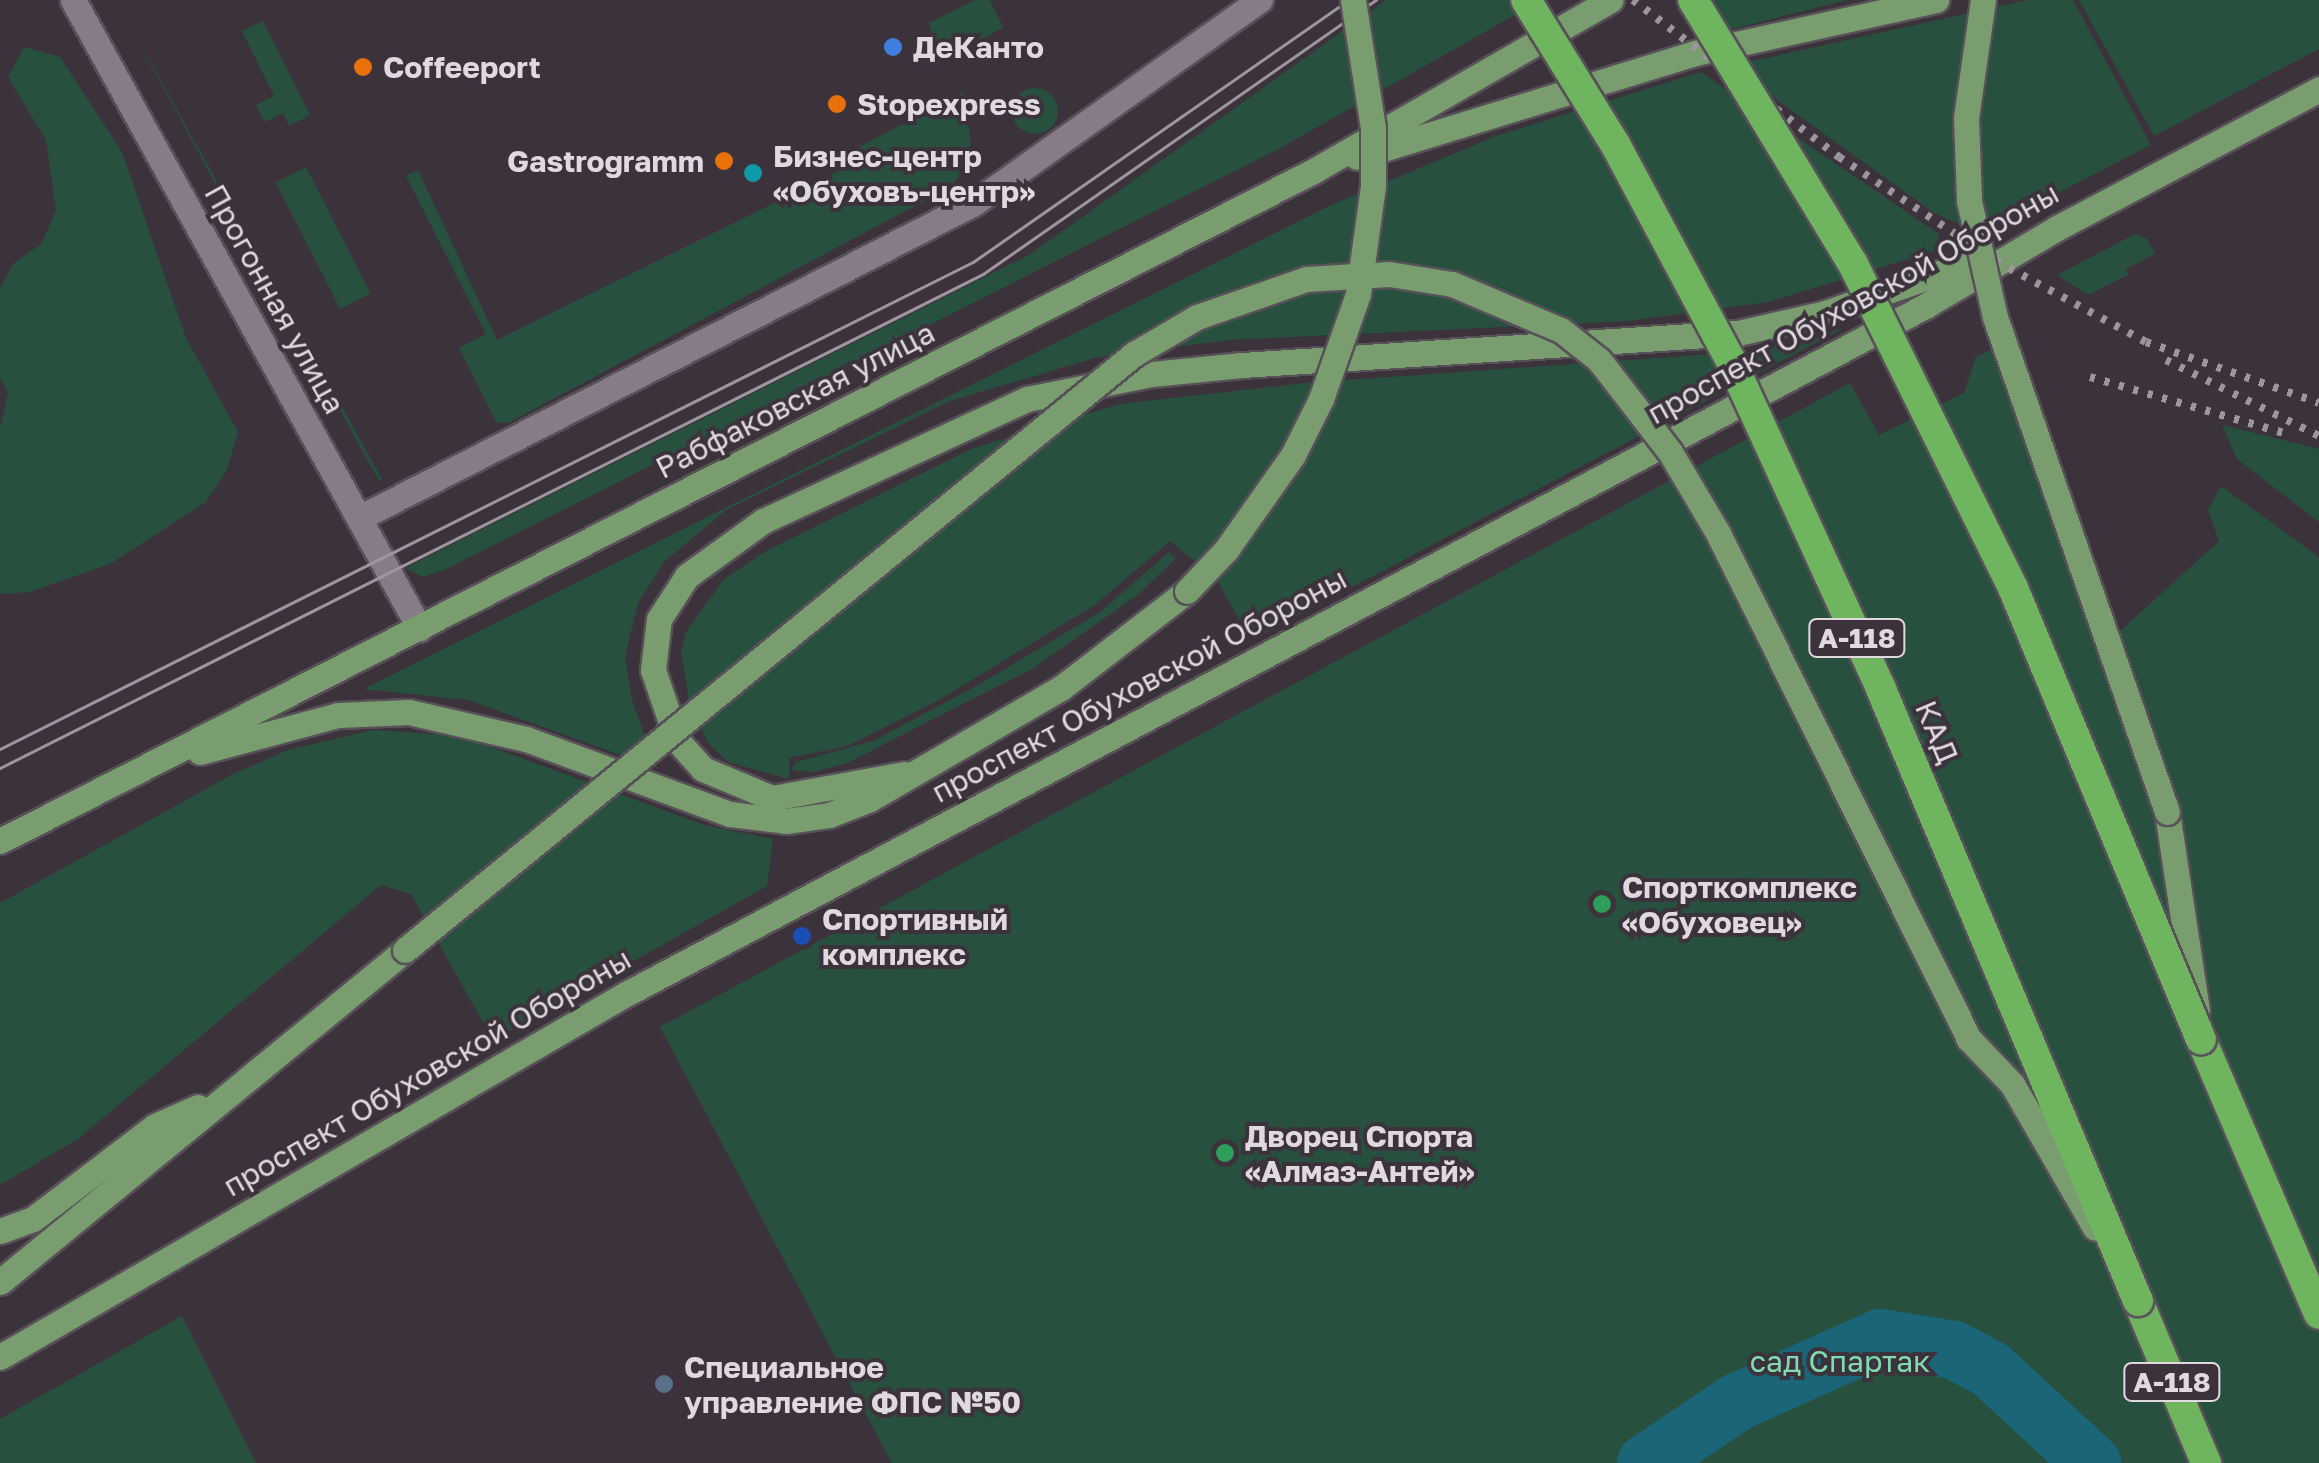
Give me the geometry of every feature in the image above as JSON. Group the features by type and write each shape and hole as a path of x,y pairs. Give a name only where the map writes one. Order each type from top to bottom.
{"highway":[{"name":"КАД","path":"1526,0 1614,144 1731,362 1881,689 2206,1463"},
{"path":"1693,0 1852,264 1996,554 2319,1314"}],"main road":[{"path":"157,762 338,715 410,712 526,739 730,814 760,819 829,814 870,799 904,774 1061,688 1186,591 1226,550 1293,455 1321,399 1358,294 1373,186 1373,128 1352,0"},
{"name":"Рабфаковская улица","path":"0,840 1314,170 1611,0"},
{"path":"1314,170 1695,53 1936,0"},
{"path":"1983,0 1966,118 1969,201 1995,317 2167,812 2202,1039"},
{"name":"проспект Обуховской Обороны","path":"0,1357 624,994 1927,305 2056,228 2319,89"},
{"path":"904,774 772,798 704,770 677,740 653,670 659,619 686,576 763,521 1027,399 1242,365 1738,333 1825,313 2056,228"},
{"path":"0,1282 1134,354 1198,317 1306,279 1389,274 1452,284 1561,330 1599,360 1670,452 1719,535 1970,1039 2012,1084 2138,1301"},
{"path":"0,1231 33,1219 155,1126 230,1093"}],"street":[{"name":"Прогонная улица","path":"74,0 420,629"},
{"path":"359,518 974,203 1260,0"}],"green space":[{"path":"116,0 382,479 379,481 209,172"},
{"path":"975,0 990,0 1003,28 941,60 929,23"},
{"path":"1386,0 1541,0 1284,146 444,570 423,577 405,568 1029,255"},
{"path":"1679,0 1847,0 1706,36"},
{"path":"2028,0 2073,0 2151,145 1980,233 1934,213 1730,66"},
{"path":"2079,0 2319,0 2319,49 2154,136"},
{"path":"263,21 310,115 289,126 283,113 265,122 256,105 274,96 242,31"},
{"path":"24,47 60,57 122,152 186,338 238,432 227,470 206,502 110,564 30,592 0,594 0,428 8,392 0,378 0,288 13,264 41,244 56,210 46,140 8,77"},
{"path":"1701,72 1939,234 1935,251 1768,302 1629,321 1229,340 1098,357 950,401 726,510 665,561 638,603 625,656 632,701 657,768 468,700 364,689 1329,206 1496,136"},
{"path":"1035,88 1052,94 1058,111 1052,128 1035,134 1018,128 1012,111 1018,94"},
{"path":"964,92 971,144 954,185 508,423 496,422 459,348 486,334 406,176 418,170 497,340 847,167 842,156"},
{"path":"306,167 370,294 340,309 276,182"},
{"path":"2135,234 2147,239 2155,254 2126,269 2128,275 2088,295 2057,275"},
{"path":"1844,328 1259,636 1248,635 1217,580 1170,541 1095,605 937,701 847,746 789,758 789,779 728,762 709,744 690,707 681,652 686,632 723,580 766,551 971,449 1120,404 1305,383 1757,351"},
{"name":"Спорткомплекс «Обуховец»","path":"1990,350 2106,644 2219,541 2208,510 2221,486 2319,557 2319,1463 892,1463 660,1027 1850,383 1879,435 1964,393 1976,357"},
{"path":"2222,425 2319,449 2319,522 2237,459"},
{"path":"1169,552 1176,558 1139,594 1032,669 847,763 814,772 791,770 796,762 873,741 980,684 1100,612"},
{"path":"373,730 461,736 704,825 773,839 767,886 493,1040 411,894 381,885 78,1139 0,1185 0,903 235,773 288,750"},
{"path":"182,1316 256,1463 0,1463 0,1419"}],"waterway":[{"path":"1646,1463 1737,1402 1880,1338 1954,1350 1990,1369 2092,1463"}],"tram line":[{"path":"0,749 973,262 1349,0"},
{"path":"0,768 983,274 1376,0"}],"railway":[{"path":"1633,0 1839,157 1996,261 2146,342 2319,403"},
{"path":"2166,360 2319,436"},
{"path":"2090,377 2287,434"}],"place":[{"name":"ДеКанто","path":"893,47"},
{"name":"Coffeeport","path":"363,67"},
{"name":"Stopexpress","path":"837,104"},
{"name":"Gastrogramm","path":"724,161"},
{"name":"Бизнес-центр «Обуховъ-центр»","path":"753,173"},
{"name":"Спорткомплекс «Обуховец»","path":"1602,904"},
{"name":"Спортивный комплекс","path":"802,936"},
{"name":"Дворец Спорта «Алмаз-Антей»","path":"1225,1153"},
{"name":"Специальное управление ФПС №50","path":"664,1384"}],"park label":[{"name":"сад Спартак","path":"1840,1361"}]}
